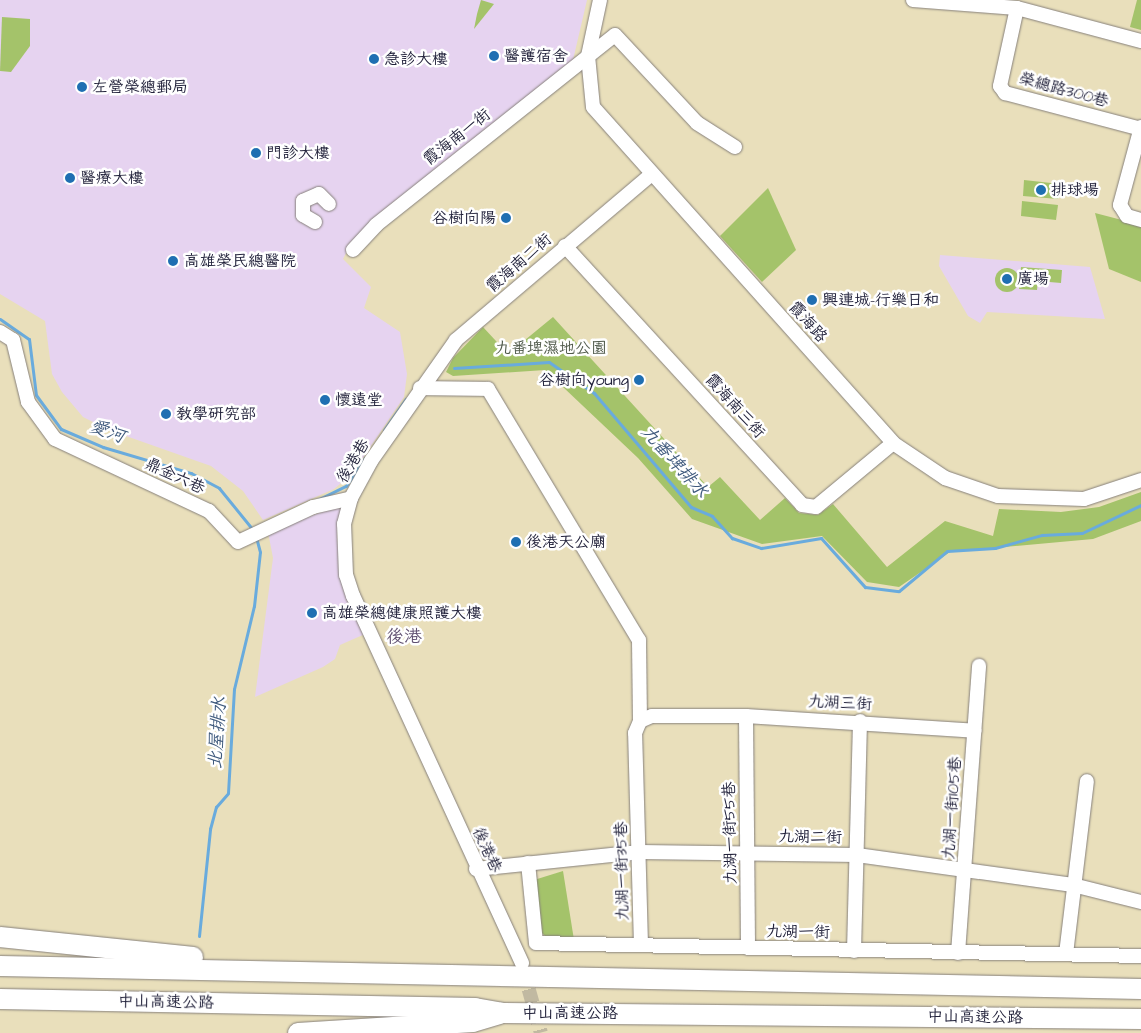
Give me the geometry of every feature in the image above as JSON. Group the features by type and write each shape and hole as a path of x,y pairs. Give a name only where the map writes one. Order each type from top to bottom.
{"highway":[{"path":"0,937 319,971"},
{"name":"中山高速公路","path":"0,966 1141,989"},
{"name":"中山高速公路","path":"0,999 475,1008 504,1013 1141,1019"},
{"path":"298,1033 473,1022 504,1013"}],"street":[{"name":"霞海路","path":"600,0 588,56 593,107 893,443 945,478 998,496 1084,499 1141,480"},
{"path":"914,0 1017,8 1141,41"},
{"name":"榮總路300巷","path":"1017,8 1000,86 1005,93 1141,128"},
{"name":"霞海南一街","path":"353,250 376,225 615,35 697,123 735,147"},
{"path":"1141,128 1120,205 1127,216 1141,220"},
{"name":"霞海南二街","path":"420,388 456,340 652,174"},
{"path":"315,222 303,215 303,201 319,194 329,204"},
{"name":"霞海南三街","path":"565,246 802,505 816,507 893,443"},
{"name":"鼎金六巷","path":"0,332 13,340 28,402 55,439 209,511 238,542 314,507 351,498"},
{"path":"420,388 488,389 638,640 640,720"},
{"name":"後港巷","path":"420,388 351,498 344,524 347,580 476,869 522,963"},
{"name":"九湖一街105巷","path":"958,953 979,666"},
{"name":"九湖三街","path":"640,720 703,716 746,716 860,721 975,731"},
{"name":"九湖一街55巷","path":"746,716 748,948"},
{"name":"九湖一街35巷","path":"640,720 635,733 640,852 640,945"},
{"path":"854,951 860,721"},
{"path":"1066,954 1087,781"},
{"name":"九湖二街","path":"476,869 640,852 857,855 1074,885 1141,902"},
{"name":"九湖一街","path":"528,863 536,943 1141,956"}],"shaded area":[{"name":"高雄榮民總醫院","path":"0,0 587,0 573,60 380,213 350,245 343,259 371,287 364,308 400,332 407,374 404,397 352,474 334,489 263,520 243,491 211,466 109,430 83,417 62,392 52,374 45,321 0,294"},
{"path":"940,255 1090,267 1105,319 987,312 980,323 968,316 939,266"},
{"path":"343,504 337,534 341,573 365,634 340,645 335,659 323,667 255,697 273,558 268,532"}],"green space":[{"path":"481,0 494,4 474,29 477,14"},
{"path":"1137,0 1141,0 1141,30 1130,27"},
{"path":"2,17 30,19 30,46 11,72 0,71"},
{"name":"排球場","path":"1024,180 1060,184 1058,199 1023,196"},
{"path":"768,188 796,250 762,282 720,236"},
{"name":"排球場","path":"1022,201 1058,205 1056,220 1021,216"},
{"path":"1095,213 1141,225 1141,282 1109,269"},
{"path":"1021,267 1062,270 1061,283 1038,281 1037,290 1019,289"},
{"name":"廣場","path":"1007,268 1012,269 1018,275 1018,285 1012,291 1007,292 1002,291 996,285 995,280 996,275 1002,269"},
{"name":"九番埤濕地公園","path":"553,317 708,487 720,477 760,520 785,498 799,513 818,515 833,504 887,567 945,521 993,536 999,509 1061,512 1099,507 1141,492 1141,521 1093,539 950,552 899,587 867,582 822,536 762,544 692,519 638,458 545,370 453,376 446,372 453,358 483,327 508,354"},
{"path":"563,871 574,940 548,939 537,928 534,880"}],"waterway":[{"name":"愛河","path":"0,319 29,339 36,395 61,429 103,447 191,473 219,488 254,531"},
{"name":"九番埤排水","path":"454,368 549,362 594,393 691,507 712,516 732,538 761,548 821,538 865,587 899,591 947,551 995,548 1042,535 1082,533 1141,505"},
{"name":"九番埤排水","path":"384,430 406,399"},
{"name":"九番埤排水","path":"317,500 346,486 365,458"},
{"name":"北屋排水","path":"199,936 210,829 216,807 228,793 234,689 254,606 260,552 256,537"}],"tunnel":[{"path":"523,969 541,1033"}],"place":[{"name":"醫護宿舍","path":"494,56"},
{"name":"急診大樓","path":"374,59"},
{"name":"左營榮總郵局","path":"82,87"},
{"name":"門診大樓","path":"256,153"},
{"name":"醫療大樓","path":"70,178"},
{"name":"排球場","path":"1041,190"},
{"name":"谷樹向陽","path":"506,218"},
{"name":"高雄榮民總醫院","path":"173,261"},
{"name":"廣場","path":"1007,279"},
{"name":"興連城-行樂日和","path":"812,300"},
{"name":"谷樹向young","path":"639,380"},
{"name":"懷遠堂","path":"325,400"},
{"name":"教學研究部","path":"166,414"},
{"name":"後港天公廟","path":"516,542"},
{"name":"高雄榮總健康照護大樓","path":"312,613"}],"district":[{"name":"後港","path":"404,637"}]}
